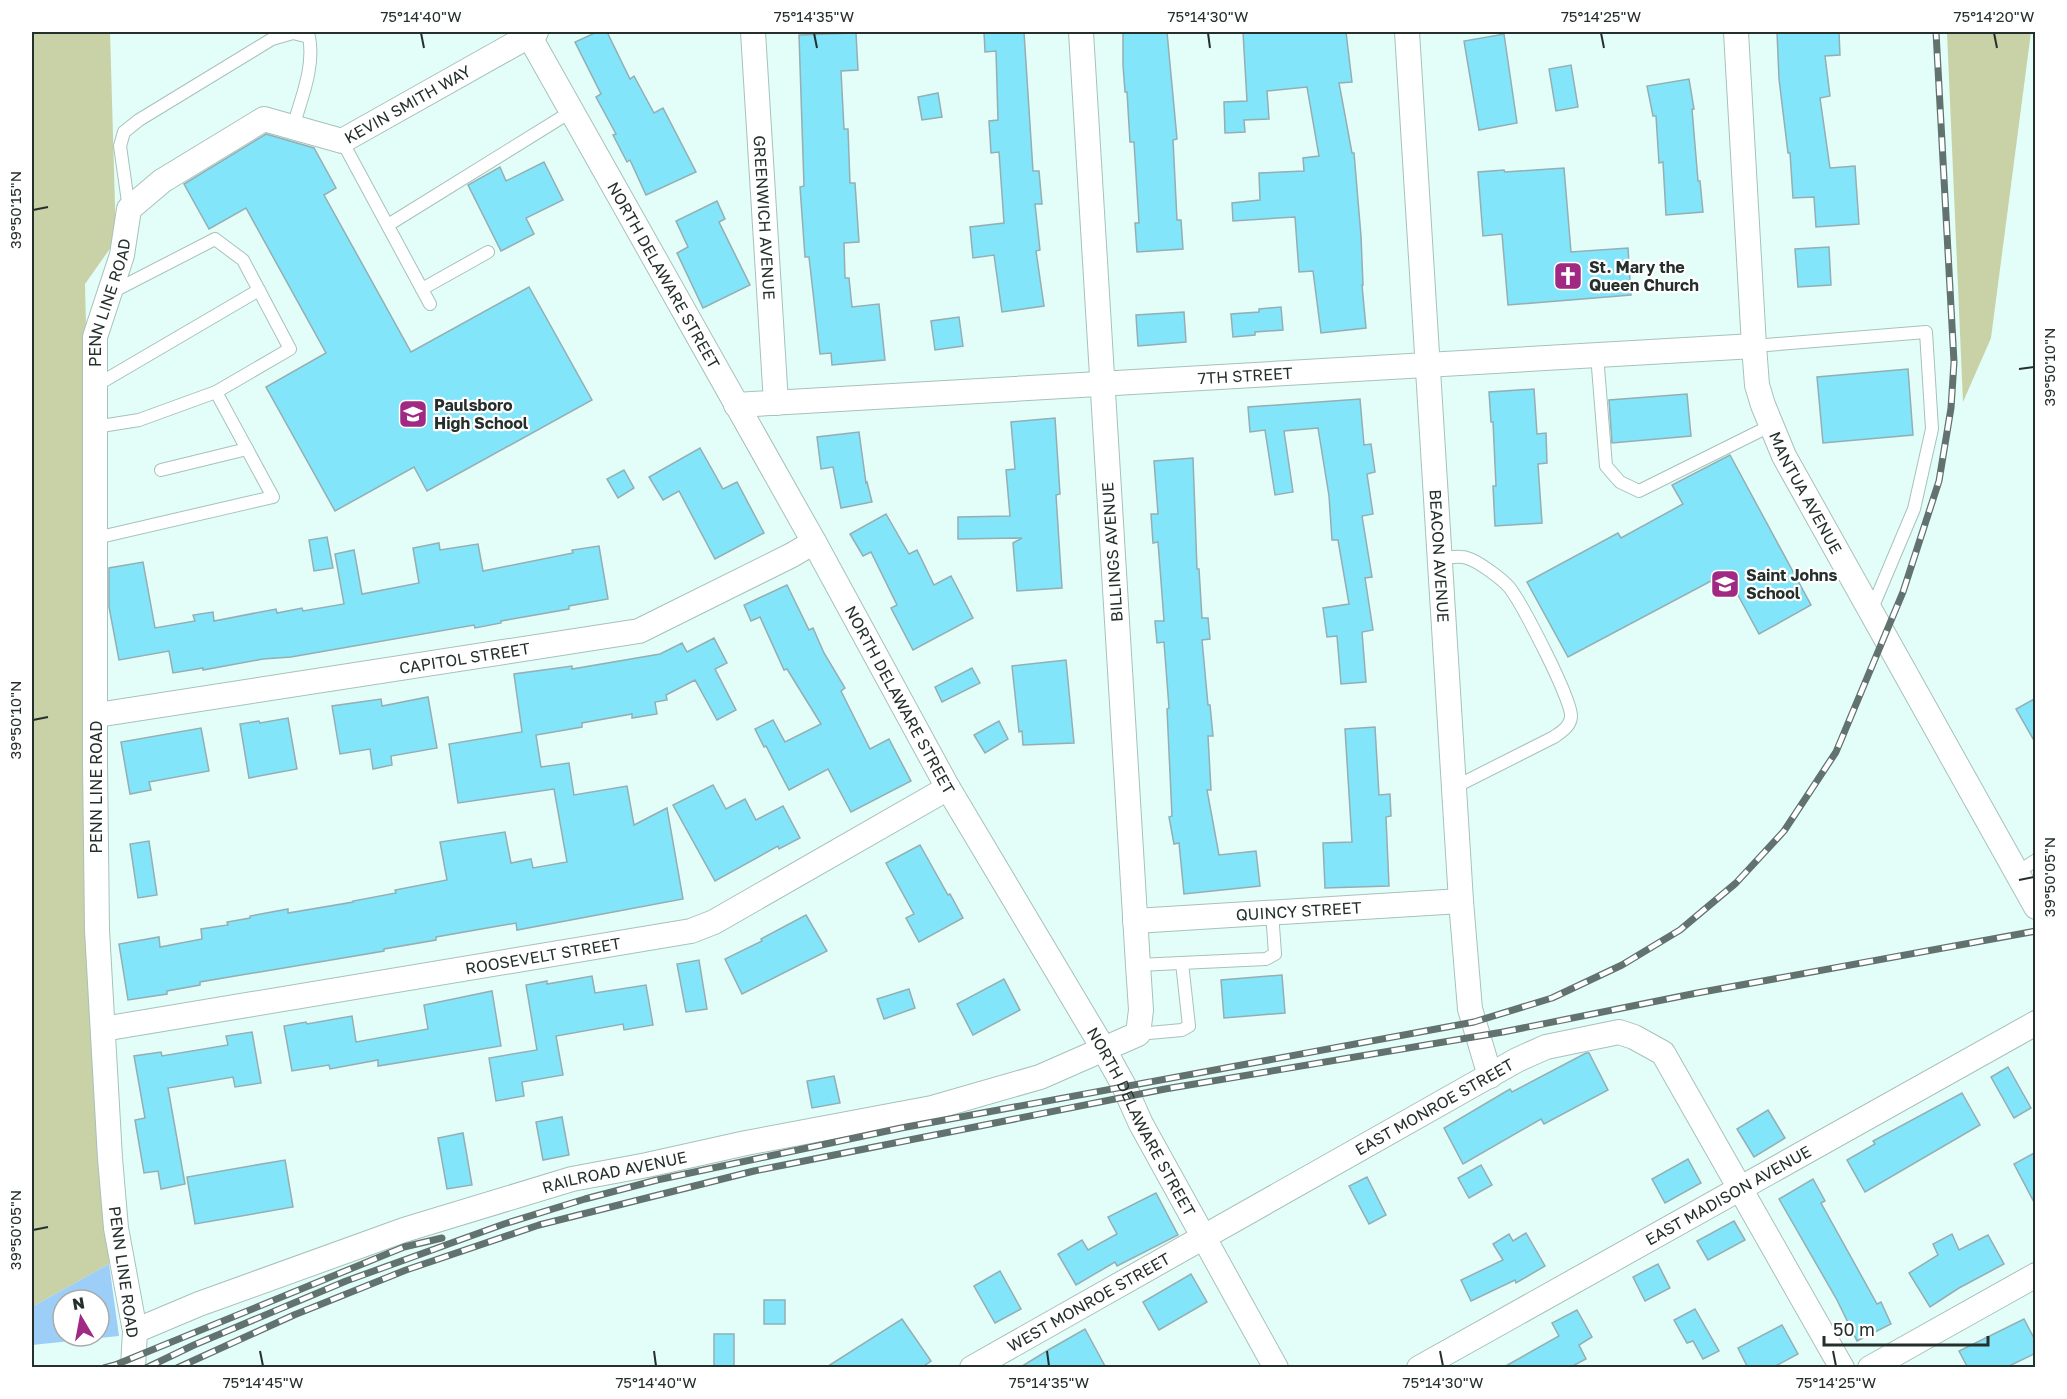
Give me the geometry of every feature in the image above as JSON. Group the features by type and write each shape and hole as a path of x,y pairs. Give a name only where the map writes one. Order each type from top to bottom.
{"street":[{"name":"GREENWICH AVENUE","path":"753,32 776,403"},
{"name":"BILLINGS AVENUE","path":"1081,32 1141,1010 1138,1034"},
{"name":"BEACON AVENUE","path":"1407,32 1461,901 1470,1009 1490,1076"},
{"name":"MANTUA AVENUE","path":"1736,32 1757,385 1770,426 1784,456 1871,611 2026,866 2036,907"},
{"name":"NORTH DELAWARE STREET","path":"530,33 814,542 948,788 1103,1048 1141,1124 1276,1368"},
{"name":"KEVIN SMITH WAY","path":"129,209 162,181 264,118 342,141 530,33"},
{"name":"PENN LINE ROAD","path":"129,209 122,255 95,337 95,427 97,930 110,1158 117,1228 135,1330 133,1368"},
{"name":"7TH STREET","path":"736,405 1754,346"},
{"name":"CAPITOL STREET","path":"97,715 639,631 814,542"},
{"name":"ROOSEVELT STREET","path":"103,1029 691,931 714,922 948,788"},
{"name":"QUINCY STREET","path":"1135,921 1461,901"},
{"name":"EAST MADISON AVENUE","path":"1419,1368 2036,1023"},
{"name":"EAST MONROE STREET","path":"1204,1237 1517,1060 1546,1047 1619,1032 1634,1037 1663,1053 1842,1368"},
{"path":"1103,1048 1138,1034"},
{"name":"RAILROAD AVENUE","path":"135,1330 199,1304 375,1240 572,1179 932,1108 1040,1077 1103,1048"},
{"name":"WEST MONROE STREET","path":"972,1368 1204,1237"},
{"path":"1870,1368 2036,1275"}],"lane":[{"path":"129,209 120,147 124,132 139,120 272,39 293,33 309,37 310,45 309,68 293,127"},
{"path":"388,225 572,111"},
{"path":"342,141 430,304"},
{"path":"95,427 139,420 216,392 290,349 243,260 216,239 109,294"},
{"path":"422,289 488,252"},
{"path":"95,386 259,291"},
{"path":"1754,346 1926,332 1932,429 1914,508 1871,611"},
{"path":"1597,355 1606,465 1620,482 1639,491 1770,426"},
{"path":"96,538 273,497 216,392"},
{"path":"161,471 247,449"},
{"path":"1439,558 1467,558 1508,586 1524,611 1552,667 1568,701 1571,717 1565,729 1554,737 1453,788"},
{"path":"1138,965 1266,959 1275,954 1272,912"},
{"path":"1138,1034 1182,1030 1189,1026 1182,963"}],"green space":[{"path":"32,32 110,32 116,240 85,284 109,1264 66,1288 51,1288 51,1296 32,1307"},
{"path":"1947,32 2031,32 1991,338 1963,402"}],"water":[{"path":"109,1264 119,1336 111,1337 111,1288 66,1288"},
{"path":"51,1296 51,1343 32,1345 32,1307"}],"building":[{"path":"597,32 607,32 630,79 634,76 654,113 663,108 696,172 646,195 630,160 627,162 613,135 616,134 596,97 601,94 575,42"},
{"path":"984,32 1024,32 1033,171 1039,171 1042,204 1035,204 1040,250 1036,251 1044,306 1002,312 994,255 973,258 970,227 1004,223 999,152 991,153 989,121 998,120 996,51 985,52"},
{"path":"1123,32 1167,32 1177,139 1173,140 1177,220 1181,220 1183,249 1137,252 1135,223 1139,223 1134,142 1130,142 1127,92 1125,92"},
{"path":"1243,32 1346,32 1352,82 1339,83 1352,153 1354,153 1366,328 1321,333 1313,271 1299,272 1295,217 1233,221 1232,203 1260,200 1259,173 1304,171 1303,158 1319,156 1307,87 1267,91 1269,119 1244,120 1245,132 1225,133 1224,102 1247,101"},
{"path":"1777,32 1839,32 1840,55 1825,56 1830,96 1820,98 1830,168 1855,166 1859,224 1816,227 1814,197 1793,198 1790,153 1788,153 1779,79"},
{"path":"856,33 858,70 841,71 844,129 848,129 850,183 855,183 859,242 844,243 845,278 849,278 852,307 879,304 885,360 832,365 831,353 820,354 809,257 805,257 800,187 804,186 799,35"},
{"path":"1504,34 1517,123 1479,130 1464,41"},
{"path":"1571,65 1578,107 1556,111 1549,69"},
{"path":"1689,79 1694,109 1692,109 1698,181 1700,181 1703,212 1666,215 1663,162 1659,163 1656,116 1653,116 1647,86"},
{"path":"938,93 942,117 922,120 918,97"},
{"path":"266,134 314,148 336,188 324,195 411,352 529,287 592,400 427,491 414,467 335,511 266,387 326,353 246,208 209,229 184,184"},
{"path":"544,162 563,200 526,218 534,234 501,251 468,185 500,167 506,181"},
{"path":"1564,168 1571,252 1628,248 1631,295 1508,305 1502,234 1483,236 1478,172"},
{"path":"717,201 725,219 719,222 750,285 703,308 677,253 688,247 676,221"},
{"path":"1829,247 1831,285 1798,287 1795,249"},
{"path":"1281,307 1283,330 1255,332 1255,335 1233,337 1231,314 1259,312 1259,309"},
{"path":"1184,312 1186,342 1138,346 1136,315"},
{"path":"959,317 963,346 935,350 931,321"},
{"path":"1908,369 1913,435 1823,443 1817,377"},
{"path":"1534,389 1537,434 1546,433 1547,463 1538,464 1542,523 1495,526 1493,486 1496,486 1489,392"},
{"path":"1687,394 1691,436 1612,443 1609,400"},
{"path":"1360,399 1364,445 1371,444 1375,472 1367,474 1373,514 1362,516 1372,577 1365,578 1373,630 1362,632 1366,682 1341,684 1337,636 1327,637 1323,608 1349,604 1338,540 1332,540 1329,496 1318,428 1284,431 1293,492 1275,495 1265,430 1250,432 1248,407"},
{"path":"1055,418 1060,494 1056,495 1062,588 1017,591 1013,543 1022,538 958,539 958,517 1010,516 1006,470 1015,469 1011,422"},
{"path":"859,432 866,483 872,502 841,508 833,467 821,469 817,437"},
{"path":"700,448 723,489 737,482 764,533 715,559 679,491 663,500 649,477"},
{"path":"1730,455 1811,605 1759,634 1726,573 1568,657 1527,582 1618,533 1621,538 1683,504 1672,485"},
{"path":"1193,458 1197,569 1199,569 1202,618 1208,618 1210,639 1202,640 1213,736 1208,736 1211,790 1207,790 1219,855 1256,851 1260,886 1184,894 1179,843 1174,844 1169,817 1172,816 1167,709 1169,708 1164,642 1157,643 1155,621 1164,621 1158,542 1153,543 1151,514 1158,514 1154,461"},
{"path":"624,470 634,488 618,498 607,479"},
{"path":"886,514 909,554 917,550 934,585 951,576 973,618 913,650 891,608 897,605 871,552 863,556 850,534"},
{"path":"327,537 333,568 314,571 309,540"},
{"path":"439,543 440,550 478,544 483,571 599,546 608,599 475,628 474,625 203,670 203,668 173,673 169,651 119,660 109,607 109,568 143,562 155,628 195,621 193,615 213,612 214,621 276,609 277,613 344,604 335,554 354,550 362,594 419,583 413,548"},
{"path":"787,585 809,630 813,628 824,653 845,688 841,691 870,749 889,739 911,781 851,812 828,769 789,790 755,729 773,720 785,742 821,724 787,669 784,670 760,617 751,621 744,605"},
{"path":"714,638 727,663 715,669 736,710 717,720 695,680 666,695 667,700 655,702 657,714 632,718 632,714 582,723 582,727 536,735 541,767 569,763 574,795 627,786 634,825 667,808 683,899 517,930 516,923 436,937 436,940 384,949 384,951 200,982 200,985 167,991 167,994 128,1000 119,944 159,937 160,947 202,939 201,929 228,925 227,922 250,918 250,916 288,909 288,913 353,902 396,893 395,890 447,880 440,842 505,832 511,863 531,859 533,868 567,862 554,789 458,803 449,744 522,732 514,674 572,666 572,669 660,654 682,643 687,652"},
{"path":"1066,660 1074,743 1023,745 1022,731 1019,732 1012,666"},
{"path":"972,668 980,683 942,702 935,687"},
{"path":"428,697 437,748 391,756 392,765 373,769 370,749 340,754 332,706 381,699 382,706"},
{"path":"2036,698 2036,744 2016,709"},
{"path":"288,718 297,769 249,778 240,724"},
{"path":"999,721 1008,739 985,753 974,735"},
{"path":"1375,727 1379,795 1390,794 1391,816 1386,817 1389,886 1325,888 1323,843 1352,842 1345,729"},
{"path":"201,728 209,771 149,782 151,790 130,794 121,742"},
{"path":"713,785 726,809 745,799 756,820 783,806 800,838 779,849 778,846 715,881 673,805"},
{"path":"149,841 157,895 138,898 130,844"},
{"path":"920,845 963,918 919,942 906,918 914,914 886,863"},
{"path":"806,915 827,951 742,994 725,959 762,941 761,939"},
{"path":"699,960 707,1009 686,1012 677,964"},
{"path":"1282,975 1285,1013 1224,1018 1221,980"},
{"path":"592,976 595,993 646,985 653,1025 624,1030 623,1024 556,1036 563,1075 522,1082 524,1096 496,1101 489,1058 537,1050 526,985 547,981 547,984"},
{"path":"1004,979 1020,1010 973,1035 957,1004"},
{"path":"909,989 915,1008 884,1019 877,999"},
{"path":"492,991 501,1046 378,1066 378,1060 330,1069 329,1065 292,1071 284,1026 352,1016 356,1042 428,1029 424,1005"},
{"path":"252,1032 261,1083 235,1087 233,1077 168,1088 185,1184 161,1189 158,1171 144,1173 135,1120 145,1118 134,1056 161,1052 162,1056 228,1045 226,1036"},
{"path":"1589,1053 1608,1090 1544,1124 1541,1119 1463,1164 1444,1128 1510,1089 1512,1092"},
{"path":"2008,1067 2031,1108 2014,1118 1991,1077"},
{"path":"834,1076 840,1103 812,1108 807,1081"},
{"path":"1962,1093 1980,1125 1865,1192 1847,1160 1875,1144 1873,1141"},
{"path":"1768,1110 1785,1138 1754,1157 1737,1129"},
{"path":"562,1117 569,1155 543,1160 536,1122"},
{"path":"463,1133 472,1185 447,1189 438,1138"},
{"path":"2036,1152 2036,1206 2014,1164"},
{"path":"1688,1159 1701,1183 1665,1203 1652,1179"},
{"path":"285,1160 293,1207 195,1224 187,1177"},
{"path":"1481,1165 1492,1185 1469,1198 1458,1178"},
{"path":"1367,1177 1386,1215 1369,1224 1349,1186"},
{"path":"1813,1179 1825,1201 1821,1203 1877,1304 1881,1302 1891,1324 1857,1341 1837,1300 1779,1199"},
{"path":"1156,1193 1178,1235 1117,1266 1115,1262 1076,1285 1058,1254 1082,1240 1088,1250 1117,1234 1108,1217"},
{"path":"1734,1221 1745,1240 1708,1260 1697,1241"},
{"path":"1526,1233 1545,1266 1516,1283 1515,1280 1471,1301 1461,1280 1503,1260 1493,1244 1509,1234 1513,1241"},
{"path":"1952,1234 1959,1250 1988,1235 2004,1264 1959,1288 1930,1307 1909,1273 1938,1255 1933,1244"},
{"path":"1658,1264 1670,1288 1645,1301 1633,1277"},
{"path":"1000,1271 1021,1309 995,1323 974,1286"},
{"path":"1191,1274 1207,1302 1159,1330 1143,1302"},
{"path":"764,1300 785,1300 785,1324 764,1324"},
{"path":"1695,1309 1719,1351 1703,1359 1693,1341 1687,1343 1674,1320"},
{"path":"1577,1310 1592,1337 1579,1345 1586,1359 1569,1368 1502,1368 1559,1336 1552,1323"},
{"path":"902,1319 931,1361 921,1368 825,1368"},
{"path":"2024,1319 2036,1342 2036,1353 2005,1368 1968,1368 1959,1351"},
{"path":"1782,1325 1798,1354 1772,1368 1748,1368 1738,1348"},
{"path":"1085,1329 1106,1368 1019,1368 1050,1349"},
{"path":"714,1334 734,1334 734,1368 714,1368"}],"railway":[{"path":"146,1368 194,1345 346,1281 504,1224 585,1199 657,1180 901,1128 1474,1022 1552,998 1622,965 1680,930 1736,883 1784,831 1836,752 1903,592 1939,481 1951,408 1954,362 1936,32"},
{"path":"177,1368 294,1315 406,1270 539,1225 754,1171 1165,1089 1503,1032 1697,993 2036,931"},
{"path":"104,1368 404,1247 442,1238"}],"place":[{"name":"St. Mary the Queen Church","path":"1568,276"},
{"name":"Paulsboro High School","path":"413,414"},
{"name":"Saint Johns School","path":"1725,584"}]}
